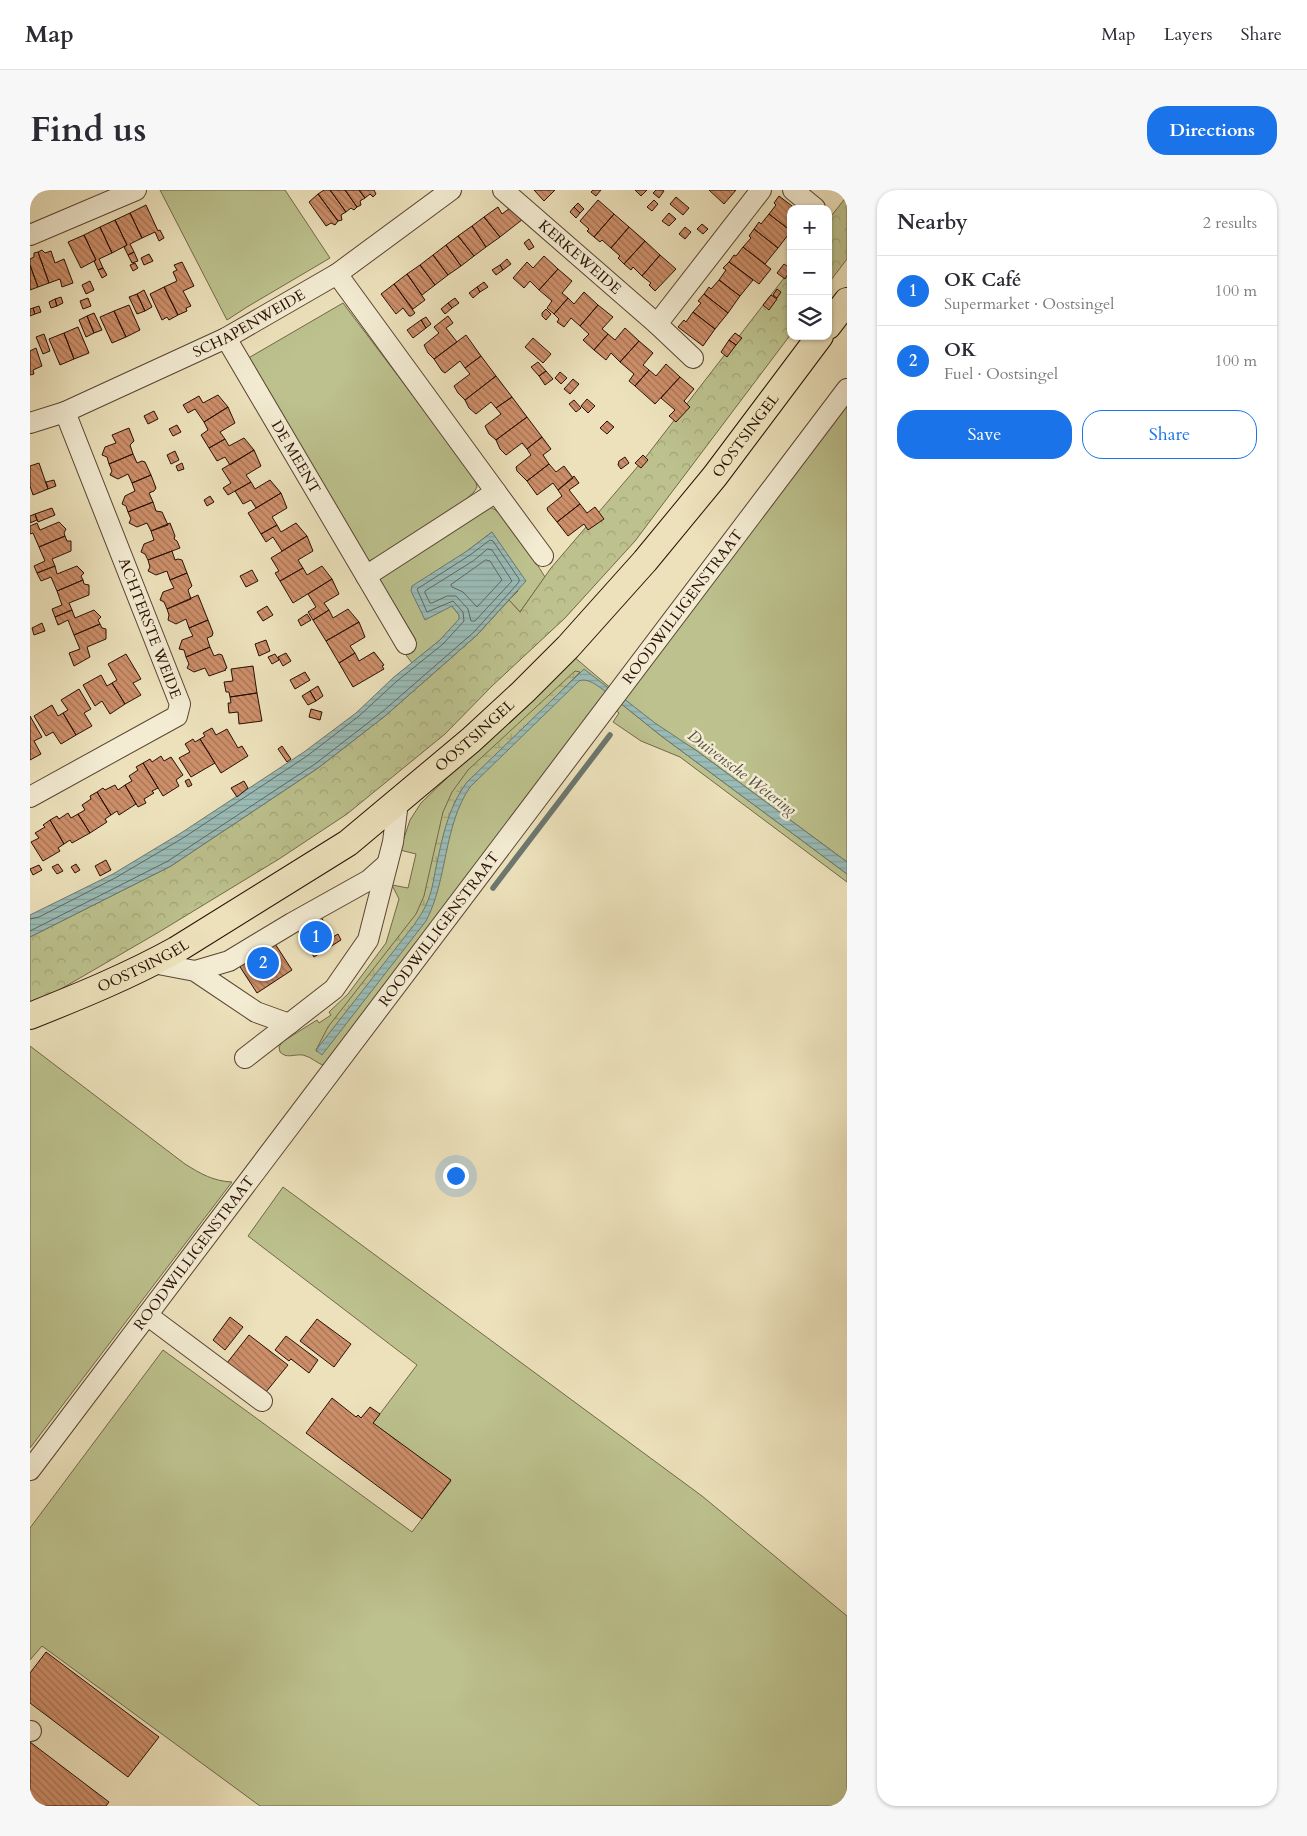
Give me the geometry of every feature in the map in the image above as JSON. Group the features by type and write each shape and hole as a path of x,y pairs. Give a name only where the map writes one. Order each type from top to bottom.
{"main road":[{"path":"832,321 847,301"},
{"name":"OOSTSINGEL","path":"30,1016 78,997 153,963 348,843 471,740 568,647 646,561 680,520 817,340"}],"street":[{"path":"30,235 136,190"},
{"name":"SCHAPENWEIDE","path":"30,424 65,412 226,338 337,274 450,190"},
{"name":"KERKEWEIDE","path":"503,190 657,324 693,358"},
{"path":"657,324 761,190"},
{"path":"793,190 811,205"},
{"path":"337,274 543,556"},
{"name":"DE MEENT","path":"226,338 406,644"},
{"name":"ROODWILLIGENSTRAAT","path":"30,1470 847,389"},
{"name":"ACHTERSTE WEIDE","path":"30,797 177,716 180,704 65,412"},
{"path":"366,576 496,492"},
{"path":"245,1058 334,989 368,940 392,842 398,802"},
{"path":"195,971 229,961 292,922 369,880 387,864"},
{"path":"153,963 195,971 256,1012 289,1024"},
{"path":"147,1315 262,1401"}],"green space":[{"path":"160,190 285,190 330,258 227,320"},
{"path":"847,196 847,259 832,279 832,250 832,215"},
{"path":"787,274 787,339 635,541 565,618 492,686 445,734 347,814 279,859 159,932 42,1000 30,1005 30,937 171,866 318,768 385,716 477,635 509,600 520,612 551,568 645,458"},
{"path":"343,303 475,478 477,487 464,501 400,547 369,561 366,559 245,360"},
{"path":"847,404 847,862 697,751 619,702 660,735 847,874 847,882 680,757 641,741 613,722 619,713 613,708"},
{"path":"487,506 504,517 512,526 545,577 520,612 509,600 518,591 492,532 467,551 452,606 460,619 440,640 412,663 403,651 416,640 376,574"},
{"path":"573,656 613,690 326,1066 303,1055 288,1056 280,1052 279,1047 282,1042 317,1020 319,1023 331,1015 329,1012 348,994 386,943 399,899 392,885 408,888 416,854 400,850 410,820 421,803"},
{"path":"575,671 580,672 455,801 425,913 317,1052 316,1050 328,1027 416,914 424,896 443,812 452,792 468,770"},
{"path":"30,1046 185,1164 207,1176 232,1182 30,1448"},
{"path":"283,1187 702,1496 847,1616 847,1806 260,1806 42,1646 30,1660 30,1528 163,1350 412,1532 451,1481 373,1423 417,1365 248,1236"}],"water":[{"path":"492,532 526,581 477,635 385,716 318,768 171,866 30,937 30,915 113,874 181,833 304,752 356,713 394,677 440,640 459,619 459,615 452,606 425,620 411,591 412,586 467,551"},
{"path":"584,669 611,690 609,694 587,680 579,681 470,787 455,819 438,888 426,921 322,1055 316,1050 423,911 431,891 450,814 460,792 467,782"},
{"path":"623,698 847,862 847,874 660,735 619,702"}],"building":[{"path":"324,190 330,190 346,212 341,215 342,220 338,221 318,194"},
{"path":"330,190 345,190 357,207 354,210 351,208 346,212"},
{"path":"345,190 359,190 365,198 360,201 361,205 357,207"},
{"path":"359,190 374,190 376,194 373,197 370,194 365,198"},
{"path":"534,190 555,190 544,201"},
{"path":"593,190 601,190 596,196 591,192"},
{"path":"635,190 647,190 641,196"},
{"path":"656,190 664,191 659,198 653,193"},
{"path":"709,190 736,190 724,204"},
{"path":"318,194 338,221 335,225 331,223 326,226 309,202"},
{"path":"779,196 791,205 787,205 787,228 769,214 776,205 774,203"},
{"path":"676,197 689,208 683,215 670,204"},
{"path":"598,200 614,214 594,237 587,231 589,229 580,221"},
{"path":"654,200 658,204 652,211 647,207"},
{"path":"578,203 584,209 580,213 574,207"},
{"path":"146,205 158,231 160,230 164,238 159,241 155,232 142,238 130,213"},
{"path":"498,207 502,214 510,208 523,219 500,237 484,217"},
{"path":"574,207 580,213 576,218 570,212"},
{"path":"130,213 142,238 130,244 134,252 128,255 124,247 127,245 115,220"},
{"path":"669,213 676,219 669,226 662,221"},
{"path":"614,214 629,227 611,248 602,240 600,242 594,237"},
{"path":"769,214 787,228 787,236 778,248 754,229 759,222 761,224"},
{"path":"484,217 500,237 486,247 472,226"},
{"path":"115,220 127,245 112,253 100,227"},
{"path":"702,224 708,229 703,234 697,229"},
{"path":"472,226 486,247 474,256 458,236"},
{"path":"100,227 112,253 99,259 103,268 98,270 94,261 96,260 84,235"},
{"path":"629,227 645,241 624,264 618,258 620,256 611,248"},
{"path":"685,227 691,232 685,239 679,234"},
{"path":"754,229 778,248 765,264 743,247 751,238 749,236"},
{"path":"84,235 96,260 81,268 68,242"},
{"path":"458,236 474,256 461,266 446,245"},
{"path":"529,239 534,247 529,250 524,243"},
{"path":"645,241 660,255 642,276 633,267 631,270 624,264"},
{"path":"446,245 461,266 448,275 433,255"},
{"path":"743,247 771,269 759,284 729,262"},
{"path":"42,250 45,253 51,251 55,263 64,259 73,283 62,287 60,279 49,283 38,252"},
{"path":"38,252 49,283 38,287 30,265 30,259 34,257 34,253"},
{"path":"134,252 138,261 132,263 128,255"},
{"path":"149,254 153,261 144,265 141,258"},
{"path":"433,255 448,275 435,285 420,265"},
{"path":"660,255 676,269 655,291 649,285 651,283 642,276"},
{"path":"544,256 558,269 539,290 530,281 524,288 513,278 527,262 533,268"},
{"path":"507,259 511,264 503,270 500,265"},
{"path":"182,262 194,286 183,291 191,306 186,308 187,311 178,315 164,287 177,281 173,272 177,270 174,265"},
{"path":"729,262 753,280 740,296 719,280 726,270 723,268"},
{"path":"135,263 138,268 133,271 130,265"},
{"path":"784,264 787,266 785,279 777,273"},
{"path":"30,265 38,287 30,290"},
{"path":"420,265 435,285 422,295 407,274"},
{"path":"500,265 503,270 496,275 492,270"},
{"path":"103,268 107,275 102,278 98,270"},
{"path":"558,269 572,281 562,293 568,298 554,314 547,308 552,301 539,290"},
{"path":"407,274 425,300 413,309 394,284"},
{"path":"719,280 740,296 728,313 704,294 709,287 711,289"},
{"path":"90,281 94,290 86,294 82,285"},
{"path":"484,282 488,287 480,292 477,287"},
{"path":"394,284 415,313 411,316 403,308 396,314 381,294"},
{"path":"164,287 178,315 169,320 167,317 162,320 150,294"},
{"path":"477,287 480,292 473,298 469,293"},
{"path":"777,289 781,292 777,298 773,295"},
{"path":"144,290 152,307 145,311 137,294"},
{"path":"584,292 598,305 580,326 571,318 564,327 557,322 559,319 554,314 568,298 574,304"},
{"path":"137,294 145,311 137,314 129,297"},
{"path":"704,294 728,313 715,329 693,312 701,303 698,301"},
{"path":"771,295 777,299 769,310 763,305"},
{"path":"61,297 63,303 57,306 55,299"},
{"path":"88,298 91,306 83,309 80,301"},
{"path":"455,298 459,303 452,308 448,303"},
{"path":"55,299 57,306 51,308 49,302"},
{"path":"448,303 452,308 445,314 441,309"},
{"path":"129,305 140,330 126,337 114,311"},
{"path":"598,305 613,317 602,329 608,334 594,350 583,340 589,334 580,326"},
{"path":"39,306 41,312 35,314 33,308"},
{"path":"33,308 35,314 30,316 30,309"},
{"path":"546,309 551,314 546,320 542,313"},
{"path":"114,311 126,337 112,343 100,317"},
{"path":"693,312 715,329 703,346 678,327 684,320 686,322"},
{"path":"94,313 102,330 94,333 87,316"},
{"path":"87,316 94,333 86,337 79,320"},
{"path":"448,316 453,323 446,328 457,342 434,359 424,345 439,333 434,327"},
{"path":"426,317 431,324 426,328 421,320"},
{"path":"421,320 426,328 413,338 407,330"},
{"path":"78,327 89,353 74,359 64,333"},
{"path":"625,328 639,341 620,362 611,353 606,360 594,350 608,334 615,340"},
{"path":"64,333 74,359 60,365 49,339"},
{"path":"735,333 742,338 736,345 729,340"},
{"path":"44,334 50,351 43,354 36,337"},
{"path":"466,335 481,356 465,368 460,361 445,373 434,359"},
{"path":"533,338 551,354 543,363 525,347"},
{"path":"729,340 736,345 727,357 721,352"},
{"path":"639,341 653,353 643,365 649,370 635,386 629,381 634,374 620,362"},
{"path":"36,348 42,366 33,370 34,374 30,375 30,351"},
{"path":"481,356 496,376 465,400 454,386 470,374 465,368"},
{"path":"538,362 546,371 539,376 531,367"},
{"path":"666,364 680,377 655,404 635,386 649,370 656,376"},
{"path":"546,371 553,379 545,385 539,376"},
{"path":"560,372 567,378 561,384 555,378"},
{"path":"496,376 512,397 496,408 491,402 476,414 469,408 465,400"},
{"path":"680,377 694,389 684,401 690,407 676,422 669,416 675,410 661,398"},
{"path":"573,379 579,384 570,394 564,389"},
{"path":"218,395 228,407 204,422 195,409 188,413 183,405 199,396 203,403"},
{"path":"512,397 527,417 496,440 489,434 485,426 501,414 496,408"},
{"path":"587,399 595,406 588,413 581,406"},
{"path":"574,400 581,408 576,412 569,404"},
{"path":"228,407 235,423 220,432 225,439 209,448 201,435 208,430 204,422"},
{"path":"154,411 158,419 148,424 144,416"},
{"path":"527,417 542,437 527,449 522,443 506,455 500,449 496,440"},
{"path":"607,421 614,427 607,434 600,428"},
{"path":"177,425 181,432 173,436 169,429"},
{"path":"129,428 134,441 130,445 133,454 109,464 107,457 102,455 105,447 116,443 112,435"},
{"path":"542,437 551,449 543,455 549,464 527,481 517,471 516,467 531,455 527,449"},
{"path":"244,438 254,450 230,465 225,457 217,461 209,448 225,439 229,446"},
{"path":"254,450 261,466 246,475 251,482 228,495 223,488 231,483 222,469"},
{"path":"175,451 179,460 171,464 167,455"},
{"path":"133,454 137,463 145,462 151,475 132,483 128,474 118,479 110,475 112,471 109,464"},
{"path":"643,455 648,460 641,468 635,463"},
{"path":"625,457 629,463 621,469 618,465 619,461"},
{"path":"39,463 48,489 33,495 30,486 30,466"},
{"path":"182,463 184,469 178,471 176,466"},
{"path":"549,464 556,472 564,466 573,478 558,490 553,483 537,495 527,481"},
{"path":"151,475 156,488 149,493 153,502 128,512 126,506 122,504 125,496 135,491 132,483"},
{"path":"574,476 579,483 569,490 580,504 557,522 547,508 562,496 558,490"},
{"path":"54,480 56,486 48,489 46,482"},
{"path":"270,480 281,493 256,508 251,500 243,504 235,491 251,482 255,489"},
{"path":"281,493 287,508 272,517 277,525 261,534 248,513"},
{"path":"210,496 214,502 207,506 204,500"},
{"path":"153,502 156,511 162,512 168,525 151,531 147,523 137,527 129,523 131,519 128,512"},
{"path":"580,504 587,513 595,507 604,519 588,530 584,524 568,536 557,522"},
{"path":"52,508 55,515 38,522 35,514"},
{"path":"35,514 37,520 30,523 30,516"},
{"path":"59,522 66,529 65,536 39,547 33,533 30,534 30,526 37,523 40,530"},
{"path":"170,523 175,536 174,539 180,548 148,560 145,554 141,552 144,544 154,540 151,531"},
{"path":"296,523 307,536 282,551 273,537 266,542 261,534 277,525 281,532"},
{"path":"65,536 67,541 71,541 71,551 52,559 55,566 37,573 34,566 45,561 39,547"},
{"path":"307,536 313,551 298,560 303,568 280,581 275,573 279,571 271,558"},
{"path":"172,551 175,560 182,560 187,573 170,580 167,571 156,575 148,571 150,567 148,560"},
{"path":"55,566 57,574 77,566 84,573 81,576 83,580 57,591 51,577 41,581 37,573"},
{"path":"322,566 332,579 293,603 280,581 303,568 307,575"},
{"path":"252,570 258,581 246,587 240,576"},
{"path":"187,573 192,586 188,590 191,599 167,609 164,602 160,600 163,592 174,588 170,580"},
{"path":"332,579 339,594 324,603 329,610 313,620 308,612 316,607 308,594"},
{"path":"83,580 84,584 89,585 89,595 69,603 72,610 55,617 52,609 62,605 57,591"},
{"path":"198,595 208,620 189,628 186,619 176,624 168,620 167,609"},
{"path":"267,606 273,615 263,621 257,612"},
{"path":"348,609 359,622 326,641 313,620 329,610 333,618"},
{"path":"72,610 75,618 94,610 101,617 98,620 100,624 74,635 68,620 58,625 55,617"},
{"path":"307,614 311,620 301,626 298,620"},
{"path":"208,620 213,633 212,636 207,638 210,647 186,657 184,650 179,649 182,640 193,636 189,628"},
{"path":"359,622 365,637 350,646 355,653 339,663 326,641"},
{"path":"42,623 45,631 34,635 32,628"},
{"path":"100,624 102,628 106,629 106,639 87,647 90,657 74,666 69,653 80,649 74,635"},
{"path":"266,640 270,651 259,656 255,644"},
{"path":"210,647 214,656 222,655 226,670 209,676 205,668 194,672 187,668 189,664 186,657"},
{"path":"374,652 384,665 382,666 384,669 353,687 339,663 355,653 359,661"},
{"path":"286,653 291,661 283,666 278,657"},
{"path":"126,654 141,679 133,683 141,695 125,704 112,683 117,680 108,664"},
{"path":"275,654 279,660 272,664 268,657"},
{"path":"253,666 257,693 230,697 229,692 226,692 224,682 233,681 231,669"},
{"path":"305,672 310,680 295,689 290,680"},
{"path":"101,675 107,686 112,683 125,704 110,714 102,701 95,706 83,685"},
{"path":"318,686 323,696 316,701 310,691"},
{"path":"79,689 91,709 84,713 92,726 76,735 63,713 68,710 61,700"},
{"path":"310,691 316,701 308,705 302,696"},
{"path":"257,693 262,721 239,724 238,712 229,713 228,703 231,703 230,697"},
{"path":"52,705 58,716 63,713 76,735 61,744 53,732 46,736 34,716"},
{"path":"311,709 322,712 320,720 309,717"},
{"path":"30,716 42,737 34,741 41,754 30,760"},
{"path":"212,728 216,735 227,729 238,748 242,746 248,756 221,773 200,739 205,736 203,733"},
{"path":"193,739 195,742 200,739 215,763 191,777 179,758 190,752 185,744"},
{"path":"282,746 291,759 287,762 278,749"},
{"path":"161,756 164,761 171,757 183,775 176,780 179,786 163,796 143,763 150,759 152,762"},
{"path":"143,763 158,788 144,799 146,803 138,807 125,785 132,781 129,776 138,770 136,767"},
{"path":"189,779 192,785 188,787 185,781"},
{"path":"244,781 248,788 237,797 231,788"},
{"path":"115,785 118,790 125,785 136,804 119,815 117,811 111,815 97,792 103,788 105,790"},
{"path":"97,792 111,815 105,819 107,822 90,833 78,814 85,810 82,805 91,799 90,796"},
{"path":"68,813 71,818 78,814 90,833 72,843 70,840 64,844 50,820 57,816 59,819"},
{"path":"50,820 64,844 58,848 60,851 43,861 31,842 39,838 35,833 45,827 43,825"},
{"path":"106,860 111,870 100,876 95,866"},
{"path":"58,864 63,871 57,874 52,867"},
{"path":"76,864 80,870 75,873 71,867"},
{"path":"39,865 42,870 33,875 30,869"},
{"path":"321,917 333,937 338,934 341,940 314,957 298,931"},
{"path":"268,933 292,970 257,993 233,956"},
{"path":"230,1317 243,1327 225,1350 213,1340"},
{"path":"317,1319 351,1344 334,1367 300,1341"},
{"path":"249,1335 288,1365 266,1392 227,1363"},
{"path":"286,1336 318,1360 309,1373 291,1359 289,1361 275,1350"},
{"path":"332,1398 356,1417 358,1415 361,1418 370,1407 380,1414 373,1423 451,1480 422,1519 306,1433"},
{"path":"46,1652 159,1737 128,1777 30,1703 30,1673"},
{"path":"30,1742 109,1802 106,1806 30,1806"}],"waterway":[{"path":"493,888 610,735"}],"place":[{"name":"OK Café","path":"316,937"},
{"name":"OK","path":"263,963"}],"water label":[{"name":"Duivensche Wetering","path":"742,773"}]}
